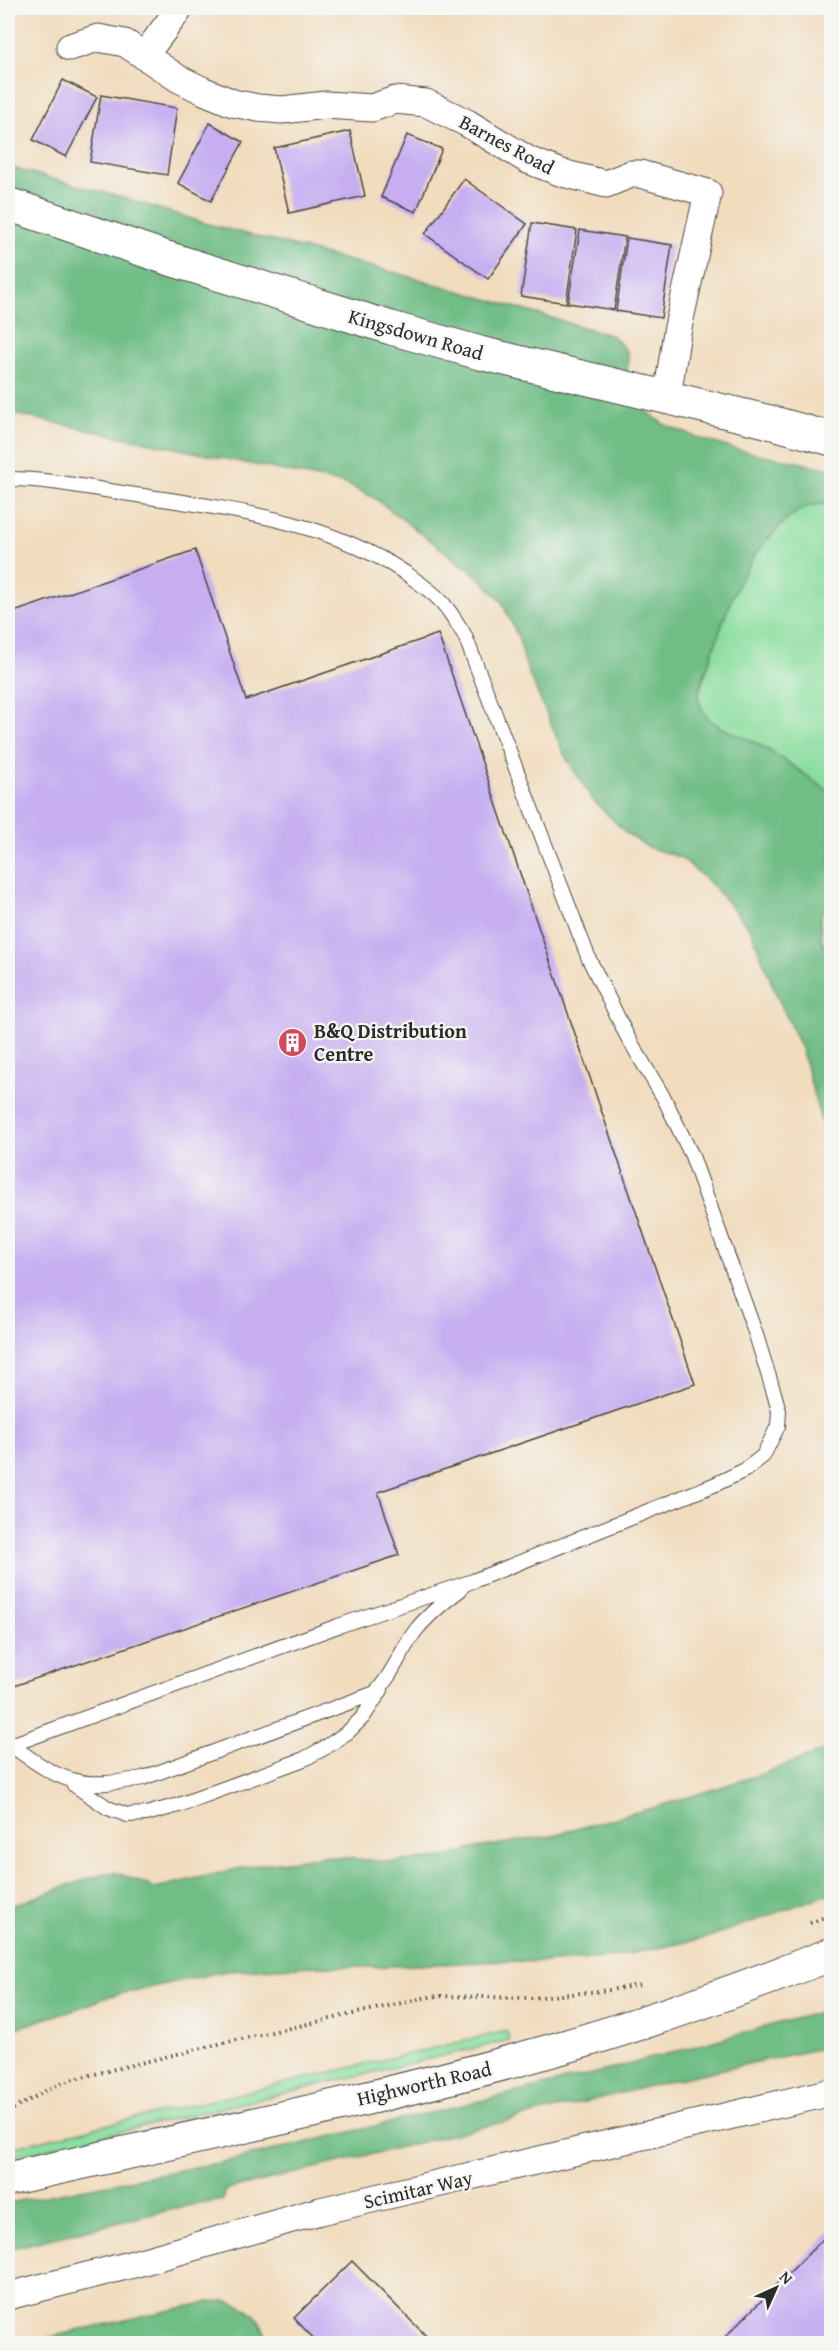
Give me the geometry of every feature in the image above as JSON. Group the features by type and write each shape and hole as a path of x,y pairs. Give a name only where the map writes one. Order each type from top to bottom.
{"main road":[{"name":"Kingsdown Road","path":"8,204 167,258 391,328 480,353 766,421 831,439"},
{"name":"Highworth Road","path":"8,2179 504,2064 634,2026 831,1954"}],"street":[{"path":"144,56 177,12"},
{"name":"Barnes Road","path":"70,47 98,39 110,39 125,44 179,79 233,103 282,110 326,105 372,108 395,100 426,103 467,123 528,160 562,173 606,184 631,174 640,174 708,193 677,332 667,397"},
{"name":"Scimitar Way","path":"8,2296 130,2265 320,2211 831,2092"}],"lane":[{"path":"8,479 28,479 151,497 288,521 361,547 393,565 438,598 453,616 465,636 589,959 627,1036 665,1100 692,1156 756,1335 779,1411 778,1426 763,1456 746,1470 705,1489 473,1581 338,1626 9,1746"},
{"path":"9,1746 67,1780 108,1808 127,1815 146,1814 168,1808 304,1760 348,1732 363,1717 416,1631 440,1605 473,1581"},
{"path":"67,1780 89,1785 112,1784 143,1778 351,1703 375,1693 386,1683"}],"path":[{"path":"810,1923 831,1914"},
{"path":"8,2112 49,2089 90,2075 424,1998 437,1996 531,1998 610,1990 645,1983"}],"green space":[{"path":"8,167 121,197 208,224 411,277 613,336 628,353 627,383 647,412 665,425 734,449 831,469 831,504 807,507 788,518 764,544 744,572 725,617 698,695 703,711 714,723 774,753 831,793 831,896 820,918 822,939 831,966 831,1158 802,1051 751,930 715,888 682,858 648,847 626,833 593,800 565,756 527,669 519,639 502,602 482,580 373,497 346,484 8,413"},
{"path":"831,504 831,793 774,753 714,723 703,711 698,695 734,590 759,548 793,513 806,506"},
{"path":"831,1748 831,1893 706,1938 614,1957 553,1962 506,1961 369,1967 313,1966 226,1971 110,1996 8,2031 8,1907 90,1878 115,1872 155,1888 250,1866 325,1856 390,1862 442,1858 476,1848 550,1836 663,1805 762,1774"},
{"path":"831,2009 831,2046 686,2077 226,2190 223,2200 186,2206 8,2249 8,2203 233,2160 601,2072"},
{"path":"506,2031 510,2040 8,2158 8,2149 34,2142"},
{"path":"225,2301 242,2306 254,2314 262,2326 268,2343 29,2343 209,2302"}],"building":[{"path":"63,80 97,97 66,157 33,140"},
{"path":"101,95 177,108 167,175 90,162"},
{"path":"210,123 243,142 211,201 178,183"},
{"path":"350,131 365,196 289,213 274,148"},
{"path":"407,135 442,149 416,212 381,197"},
{"path":"464,179 527,224 488,279 425,234"},
{"path":"532,223 577,230 566,303 521,296"},
{"path":"580,230 625,237 614,310 568,303"},
{"path":"627,238 672,245 661,318 616,311"},
{"name":"B&Q Distribution Centre","path":"195,550 246,700 438,634 695,1384 378,1492 399,1555 8,1688 8,614"},
{"path":"832,2230 832,2344 718,2344"},
{"path":"352,2261 434,2344 319,2344 294,2318"}],"place":[{"name":"B&Q Distribution Centre","path":"293,1042"}]}
